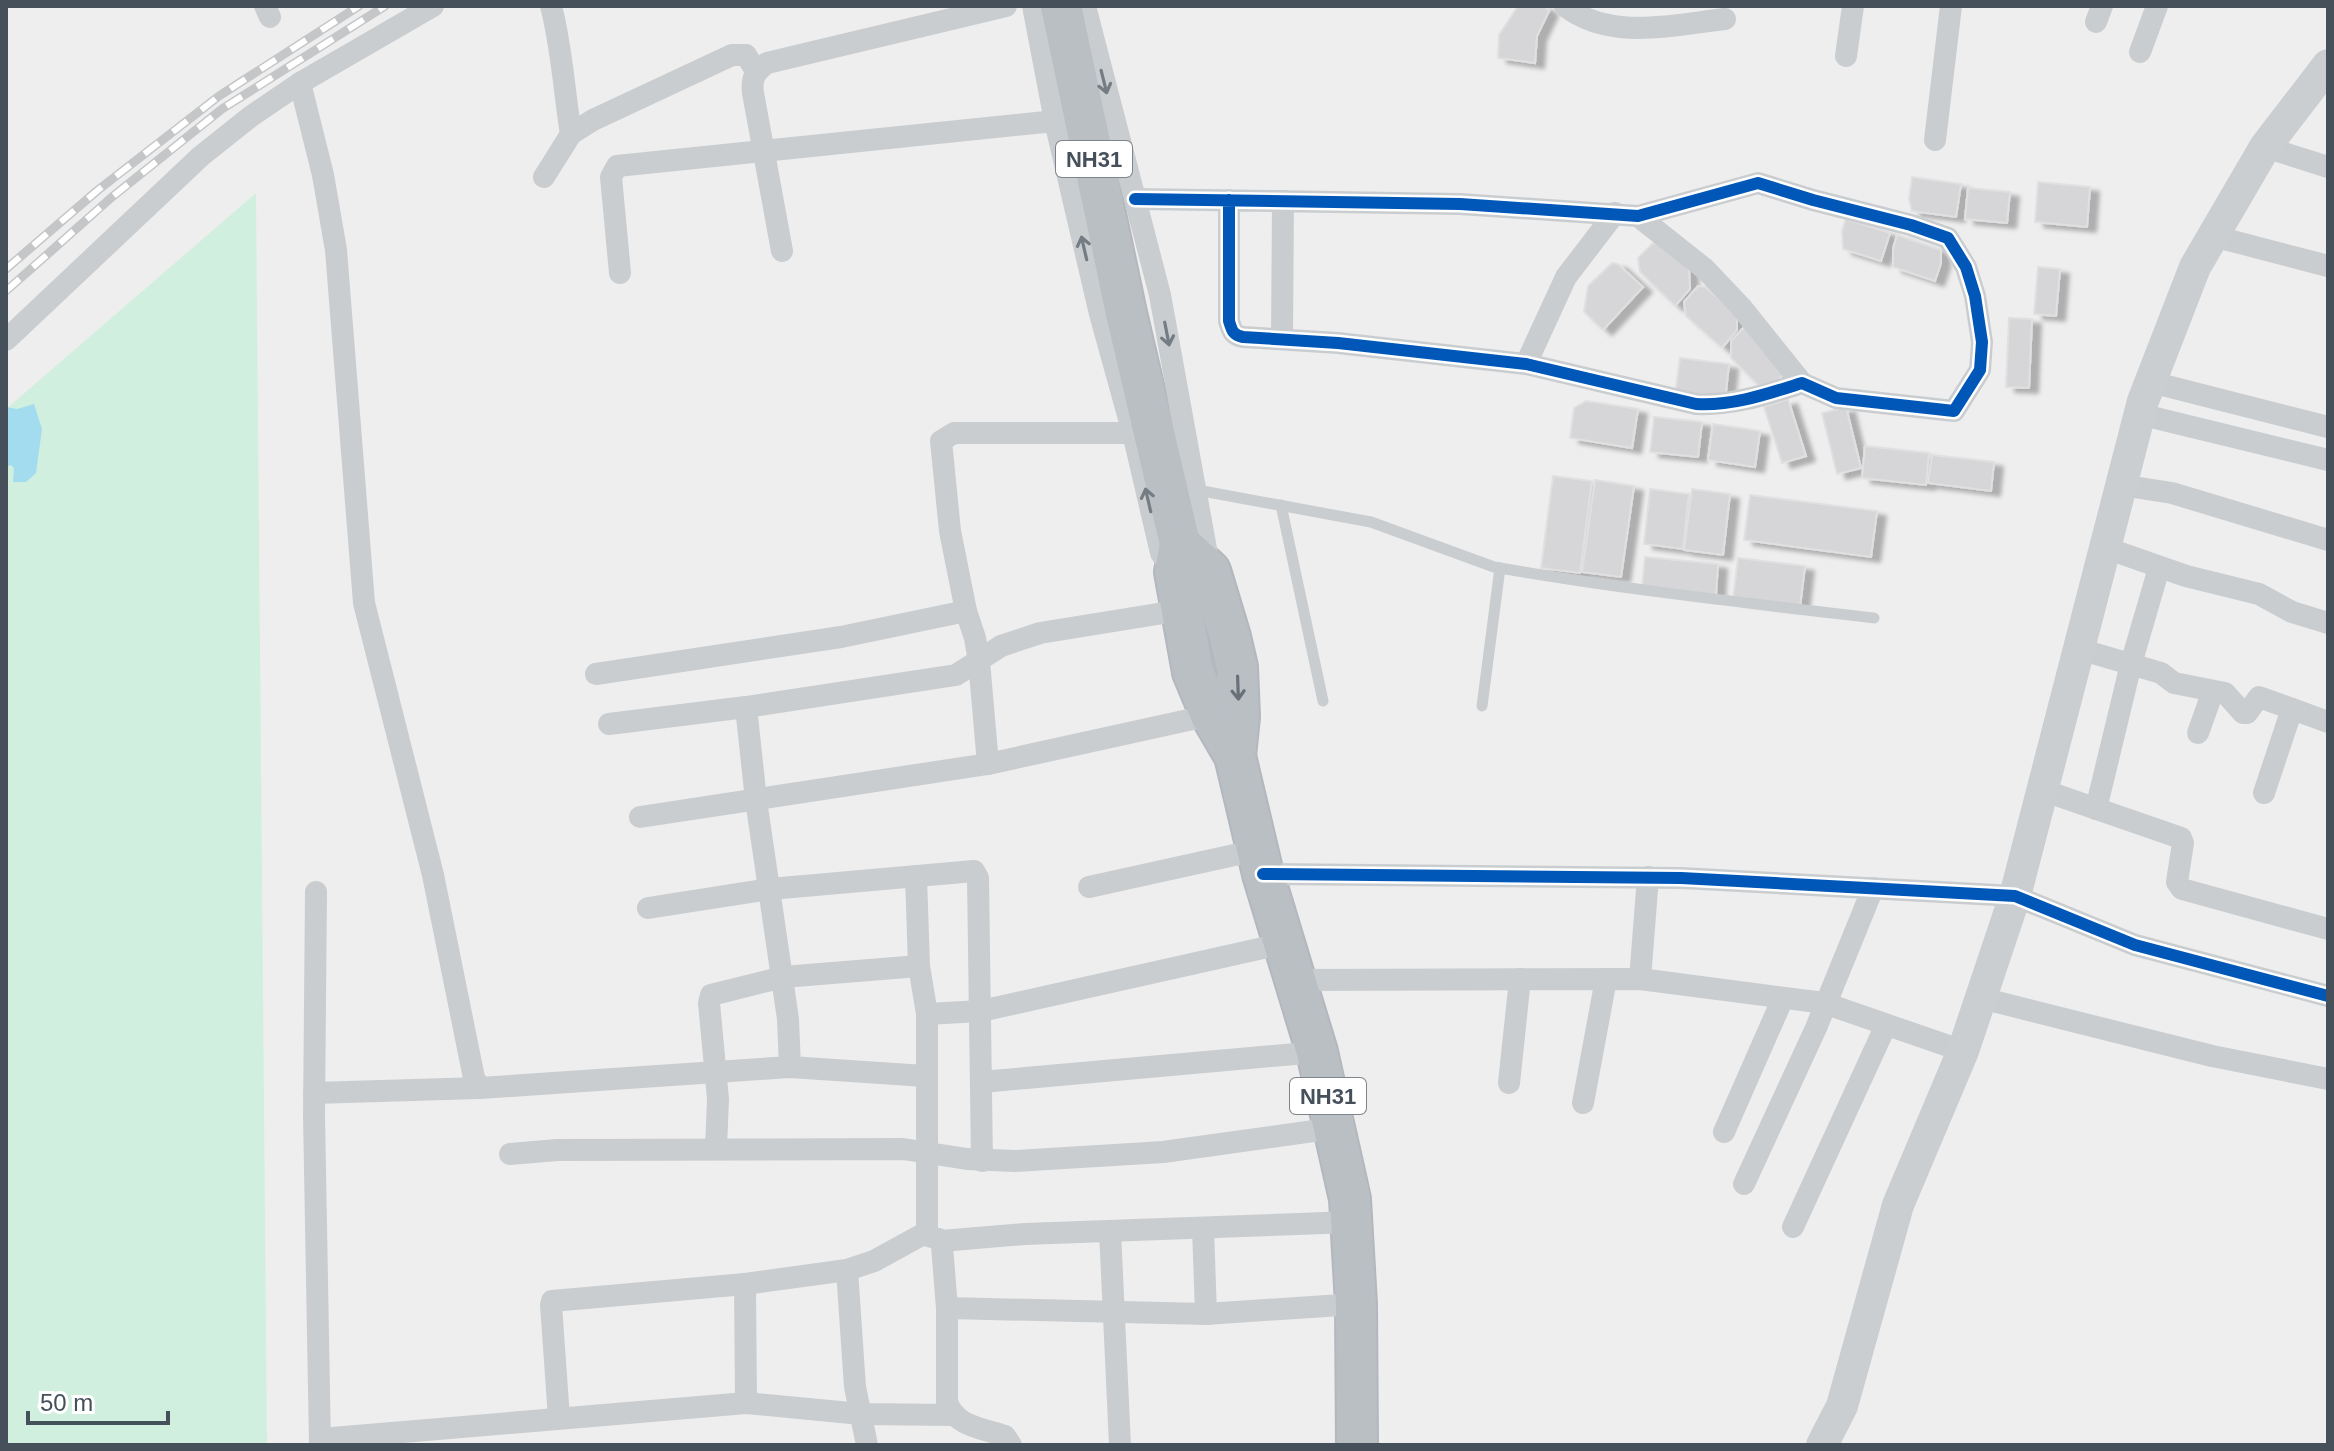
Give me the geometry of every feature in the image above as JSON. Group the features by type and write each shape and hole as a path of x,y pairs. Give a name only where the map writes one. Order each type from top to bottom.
{"highway":[{"name":"NH31","path":"1061,6 1187,589 1193,672 1211,715 1235,756 1260,862 1317,1052 1350,1199 1356,1304 1357,1445"},
{"name":"NH31","path":"1187,589 1230,637 1237,667 1239,717 1235,756"},
{"path":"1187,589 1199,628 1217,626 1230,637"}],"main road":[{"path":"1822,1445 1842,1406 1898,1205 1963,1051 2015,896 2139,414 2195,267 2265,147 2328,65"}],"street":[{"path":"6,340 201,156 250,117 300,83 433,6"},
{"path":"551,6 563,64 563,86 571,134"},
{"path":"782,251 752,82 756,71 767,63 1006,6"},
{"path":"1033,6 1055,121 1100,314 1133,433 1161,553 1187,589"},
{"path":"1085,6 1160,295 1197,490 1187,589"},
{"path":"1565,6 1603,25 1631,28 1725,19"},
{"path":"1846,56 1853,6"},
{"path":"1935,140 1951,6"},
{"path":"2140,52 2157,6"},
{"path":"544,177 571,134 593,120 732,55 746,55 756,71"},
{"path":"300,83 323,175 336,250 364,603 433,875 474,1078 480,1088"},
{"path":"620,273 611,177 617,166 1055,121"},
{"path":"2265,147 2328,167"},
{"path":"1135,199 1460,204 1638,216 1758,183 1948,238 1966,267 1975,296 1982,342 1980,370 1954,411 1836,398 1802,383 1741,307 1705,269 1638,216"},
{"path":"1229,200 1229,321 1236,335 1526,364 1696,404 1718,405 1755,398 1802,383"},
{"path":"1282,338 1283,201"},
{"path":"1526,364 1566,277 1615,213"},
{"path":"2213,236 2328,266"},
{"path":"2151,382 2328,427"},
{"path":"2139,414 2328,460"},
{"path":"988,764 979,661 950,531 941,441 954,433 1133,433"},
{"path":"2121,485 2172,493 2328,540"},
{"path":"2106,548 2159,568 2259,594 2292,612 2328,623"},
{"path":"2096,809 2131,664 2159,568"},
{"path":"609,724 956,675 1001,646 1187,589"},
{"path":"596,674 841,637 966,611"},
{"path":"2079,649 2161,673 2174,683 2228,695 2244,714 2259,697 2328,722"},
{"path":"2198,733 2213,691"},
{"path":"746,707 756,800 783,977 790,1067"},
{"path":"2264,793 2292,709"},
{"path":"640,817 988,764 1211,715"},
{"path":"2042,790 2182,839 2177,882 2182,889 2328,929"},
{"path":"1089,887 1260,862 1648,877 2015,896 2135,945 2328,996"},
{"path":"648,908 770,889 970,870 977,876 982,1161"},
{"path":"916,876 919,966 927,1014 926,1155 934,1237 947,1308 947,1395 953,1415 960,1422 1005,1436 1011,1445"},
{"path":"1640,979 1648,877"},
{"path":"1744,1184 1816,1028 1873,888"},
{"path":"316,892 314,1093 320,1442 428,1437 559,1418 746,1403 861,1414 953,1415"},
{"path":"927,1014 981,1011 1290,962 1520,979 1640,979 1824,1003 1963,1051"},
{"path":"716,1149 718,1099 709,1003 711,995 783,977 919,966"},
{"path":"1509,1083 1520,979"},
{"path":"1583,1103 1606,979"},
{"path":"1724,1132 1783,998"},
{"path":"1981,998 2212,1056 2328,1079"},
{"path":"1793,1227 1886,1025"},
{"path":"981,1082 1317,1052"},
{"path":"314,1093 480,1088 790,1067 925,1076"},
{"path":"510,1154 557,1150 903,1149 926,1155 982,1161 1015,1161 1163,1152 1335,1128"},
{"path":"559,1418 552,1301 745,1284 847,1270 934,1237 1352,1222"},
{"path":"1203,1228 1206,1314"},
{"path":"1110,1231 1120,1445"},
{"path":"847,1270 855,1387 867,1445"},
{"path":"745,1284 746,1403"},
{"path":"947,1308 1206,1314 1356,1304"}],"lane":[{"path":"1197,490 1371,522 1500,568 1616,588 1874,618"},
{"path":"1281,505 1323,701"},
{"path":"1482,706 1500,568"}],"green space":[{"path":"256,193 267,1445 6,1445 6,409"}],"water":[{"path":"34,404 42,429 36,473 26,482 13,482 14,468 11,465 6,467 6,407 17,409"}],"building":[{"path":"1518,6 1544,6 1549,11 1537,36 1535,63 1498,58 1499,35"},
{"path":"1912,177 1961,184 1956,217 1912,211 1909,199"},
{"path":"2038,182 2090,187 2087,227 2035,222"},
{"path":"1968,188 2010,192 2007,223 1965,219"},
{"path":"1846,219 1890,233 1881,261 1843,249 1842,231"},
{"path":"1897,235 1941,250 1941,263 1935,281 1893,267"},
{"path":"1653,243 1663,244 1689,269 1690,289 1675,306 1640,272 1638,258"},
{"path":"1612,263 1618,264 1643,287 1603,330 1584,312 1588,286"},
{"path":"2038,267 2060,269 2056,316 2034,314"},
{"path":"1698,286 1705,287 1737,314 1737,330 1722,348 1686,316 1684,302"},
{"path":"2009,318 2032,319 2029,388 2006,387"},
{"path":"1746,325 1789,369 1766,393 1731,358 1731,341"},
{"path":"1680,358 1729,364 1725,401 1675,395"},
{"path":"1788,399 1806,456 1782,463 1764,407"},
{"path":"1586,401 1638,409 1632,448 1570,438 1574,408"},
{"path":"1846,407 1861,468 1837,474 1822,413"},
{"path":"1654,417 1702,422 1698,457 1650,452"},
{"path":"1713,424 1760,431 1755,467 1708,460"},
{"path":"1865,446 1929,453 1926,485 1862,478"},
{"path":"1932,455 1994,462 1991,491 1928,483"},
{"path":"1553,476 1592,481 1580,573 1541,568"},
{"path":"1595,480 1634,486 1621,577 1582,572"},
{"path":"1650,489 1689,494 1683,549 1644,544"},
{"path":"1692,489 1730,494 1723,555 1684,550"},
{"path":"1750,495 1877,511 1871,557 1744,540"},
{"path":"1645,557 1718,564 1716,595 1642,587"},
{"path":"1738,558 1805,566 1800,607 1733,599"}],"railway":[{"path":"6,269 98,190 219,96 359,6"},
{"path":"6,291 112,197 222,109 385,6"}],"cycle path":[{"path":"1135,199 1460,204 1638,216 1758,183 1948,238 1966,267 1975,296 1982,342 1980,370 1954,411 1836,398 1802,383 1737,401 1696,404 1526,364 1338,343 1243,337 1233,332 1229,321 1229,200"},
{"path":"1263,874 1681,878 2015,896 2135,945 2328,996"}]}
